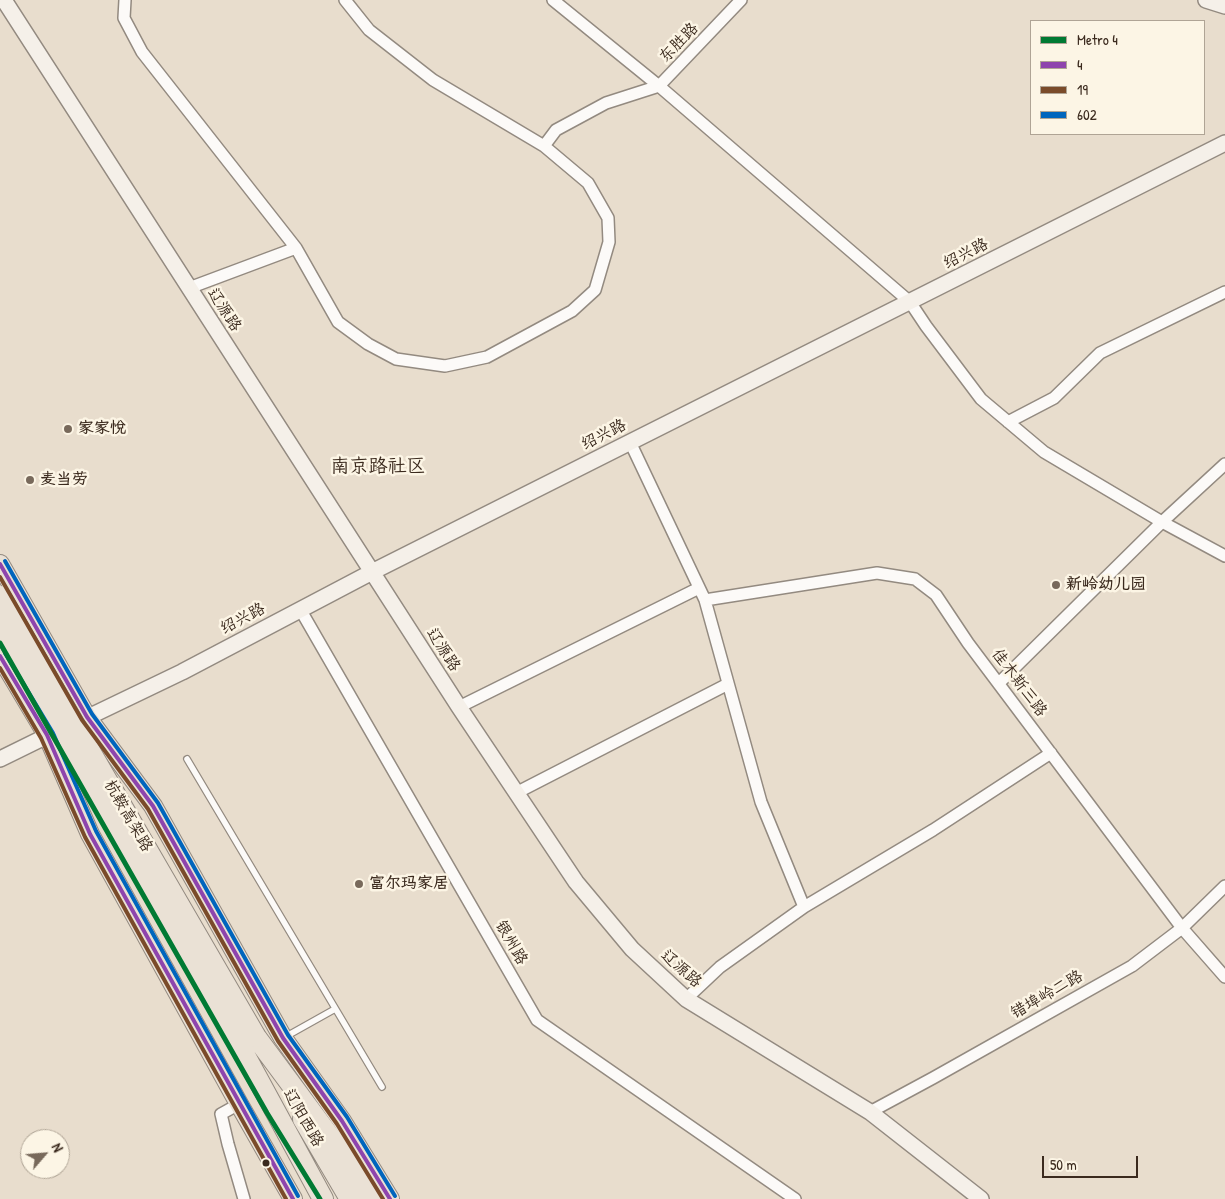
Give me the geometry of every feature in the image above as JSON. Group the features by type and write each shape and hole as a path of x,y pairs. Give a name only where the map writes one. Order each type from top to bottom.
{"highway":[{"name":"杭鞍高架路","path":"0,596 248,1042"},
{"name":"杭鞍高架路","path":"0,626 248,1042"},
{"name":"辽阳西路","path":"248,1042 264,1092 324,1199"},
{"name":"辽阳西路","path":"248,1042 350,1199"},
{"path":"248,1042 339,1149 370,1199"},
{"path":"264,1092 294,1168 309,1199"}],"main road":[{"name":"辽阳西路","path":"0,564 87,718 153,806 283,1038 342,1121 390,1199"},
{"path":"0,656 48,735 90,834 239,1104 294,1199"}],"street":[{"name":"辽源路","path":"4,0 458,707 576,882 632,949 686,999 870,1112 981,1199"},
{"path":"125,0 124,18 142,52 296,248 338,322 368,344 396,359 445,366 487,357 572,311 596,290 609,242 608,218 588,184 544,146 433,80 369,30 345,0"},
{"path":"552,0 659,86 910,302 981,399 1044,452 1162,522 1225,556"},
{"name":"东胜路","path":"659,86 741,0"},
{"path":"1206,0 1225,6"},
{"path":"544,146 556,130 606,103 659,86"},
{"name":"绍兴路","path":"0,759 182,672 372,572 1225,144"},
{"path":"189,288 296,248"},
{"path":"1008,422 1054,398 1100,353 1225,292"},
{"path":"630,442 705,600 761,802 804,907"},
{"path":"999,683 1162,522 1225,464"},
{"name":"佳木斯三路","path":"705,600 877,573 915,579 936,595 968,643 1182,928 1225,977"},
{"path":"458,707 700,588"},
{"name":"银州路","path":"300,609 537,1020 795,1199"},
{"path":"516,793 728,684"},
{"path":"686,999 720,967 804,907 933,830 1051,753"},
{"name":"错埠岭二路","path":"870,1112 1132,966 1182,928 1225,886"},
{"path":"239,1104 221,1114 244,1199"}],"lane":[{"path":"187,759 382,1087"},
{"path":"283,1038 335,1009"}],"metro line":[{"name":"4","path":"0,643 267,1113 320,1199"}],"transit line":[{"name":"602","path":"5,561 92,714 158,803 288,1035 347,1117 395,1196"},
{"name":"4","path":"0,564 87,717 153,806 283,1038 342,1121 390,1199"},
{"name":"19","path":"0,577 82,720 148,809 278,1041 337,1124 383,1199"},
{"name":"602","path":"5,653 53,733 96,831 298,1196"},
{"name":"4","path":"0,656 47,735 90,834 293,1199"},
{"name":"19","path":"0,668 41,738 85,837 286,1199"}],"place":[{"name":"家家悦","path":"68,429"},
{"name":"麦当劳","path":"30,480"},
{"name":"新岭幼儿园","path":"1056,585"},
{"name":"富尔玛家居","path":"359,884"}],"district":[{"name":"南京路社区","path":"378,467"}]}
